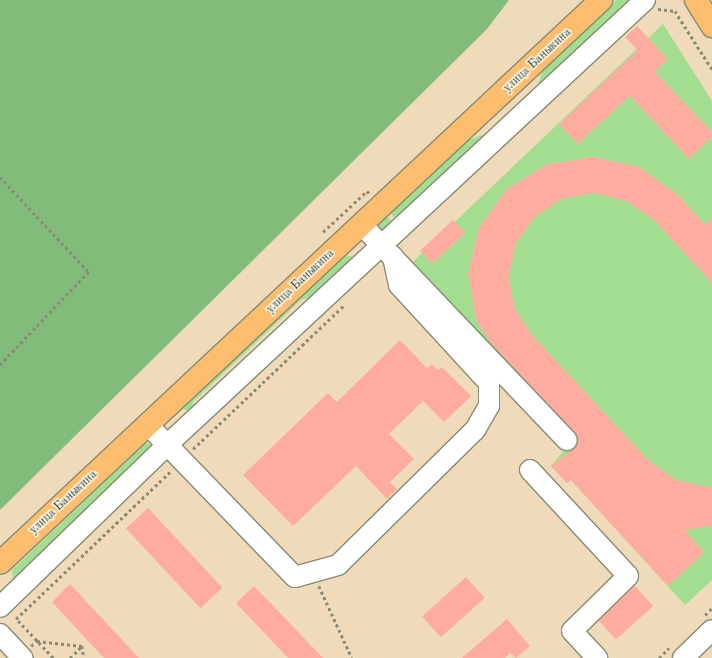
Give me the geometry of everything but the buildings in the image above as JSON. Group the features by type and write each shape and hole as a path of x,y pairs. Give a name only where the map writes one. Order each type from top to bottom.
{"main road":[{"name":"улица Баныкина","path":"0,563 601,0"},
{"path":"696,0 712,26"}],"street":[{"path":"0,607 167,445 388,251 650,5"},
{"path":"362,224 567,440"},
{"path":"148,425 295,577 338,565 474,430 489,406 489,383 399,285 388,251"},
{"path":"530,470 628,576 572,631 597,658"},
{"path":"683,658 712,630"},
{"path":"0,634 22,658"}],"path":[{"path":"650,5 675,11 712,69"},
{"path":"0,177 89,272 0,365"},
{"path":"53,658 16,619 348,301"},
{"path":"313,572 352,658"},
{"path":"37,641 82,646"},
{"path":"70,658 82,646"},
{"path":"82,646 84,658"}],"green space":[{"path":"0,0 509,0 487,29 0,510"},
{"path":"616,0 634,0 541,87 538,84 543,69"},
{"path":"663,24 712,101 712,580 685,605 571,480 567,483 551,466 566,448 401,273"},
{"path":"485,134 488,137 398,221 390,213 466,141"},
{"path":"387,216 394,224 378,238 371,230"},
{"path":"345,255 354,257 314,300 302,299 193,402 194,414 182,408"},
{"path":"146,443 153,445 16,580 13,579 12,570"}]}
